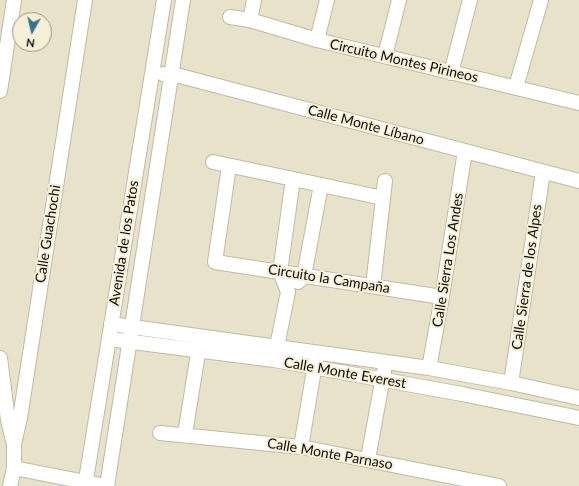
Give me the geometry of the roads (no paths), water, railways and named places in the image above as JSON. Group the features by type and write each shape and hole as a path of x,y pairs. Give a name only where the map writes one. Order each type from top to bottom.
{"street":[{"path":"0,91 14,0"},
{"name":"Calle Guachochi","path":"9,420 85,0"},
{"name":"Avenida de los Patos","path":"85,484 164,0"},
{"name":"Avenida de los Patos","path":"106,486 183,0"},
{"path":"250,20 254,0"},
{"path":"317,40 327,0"},
{"path":"385,56 399,0"},
{"path":"451,73 470,0"},
{"path":"516,87 541,0"},
{"name":"Circuito Montes Pirineos","path":"230,17 250,20 317,40 579,103"},
{"name":"Calle Monte Líbano","path":"152,73 180,76 579,181"},
{"name":"Calle Sierra Los Andes","path":"429,368 442,297 465,151"},
{"path":"213,162 320,186 383,198"},
{"name":"Circuito la Campaña","path":"230,166 215,262 442,297"},
{"name":"Calle Sierra de los Alpes","path":"511,383 543,172"},
{"path":"276,353 288,292 280,272 293,179"},
{"path":"373,286 385,181"},
{"path":"288,292 304,276 320,186"},
{"name":"Calle Monte Everest","path":"111,324 131,327 200,343 276,353 317,353 429,368 511,383 579,398"},
{"name":"Calle Monte Everest","path":"109,339 130,342 200,343"},
{"path":"185,434 200,343"},
{"name":"Calle Monte Everest","path":"276,353 315,367 462,394 579,418"},
{"path":"300,447 317,353"},
{"path":"0,358 14,444 14,468 10,486"},
{"path":"368,459 385,363"},
{"path":"462,394 465,375"},
{"name":"Calle Monte Parnaso","path":"160,432 300,447 368,459 499,486"},
{"path":"14,468 85,484 106,486"}]}
